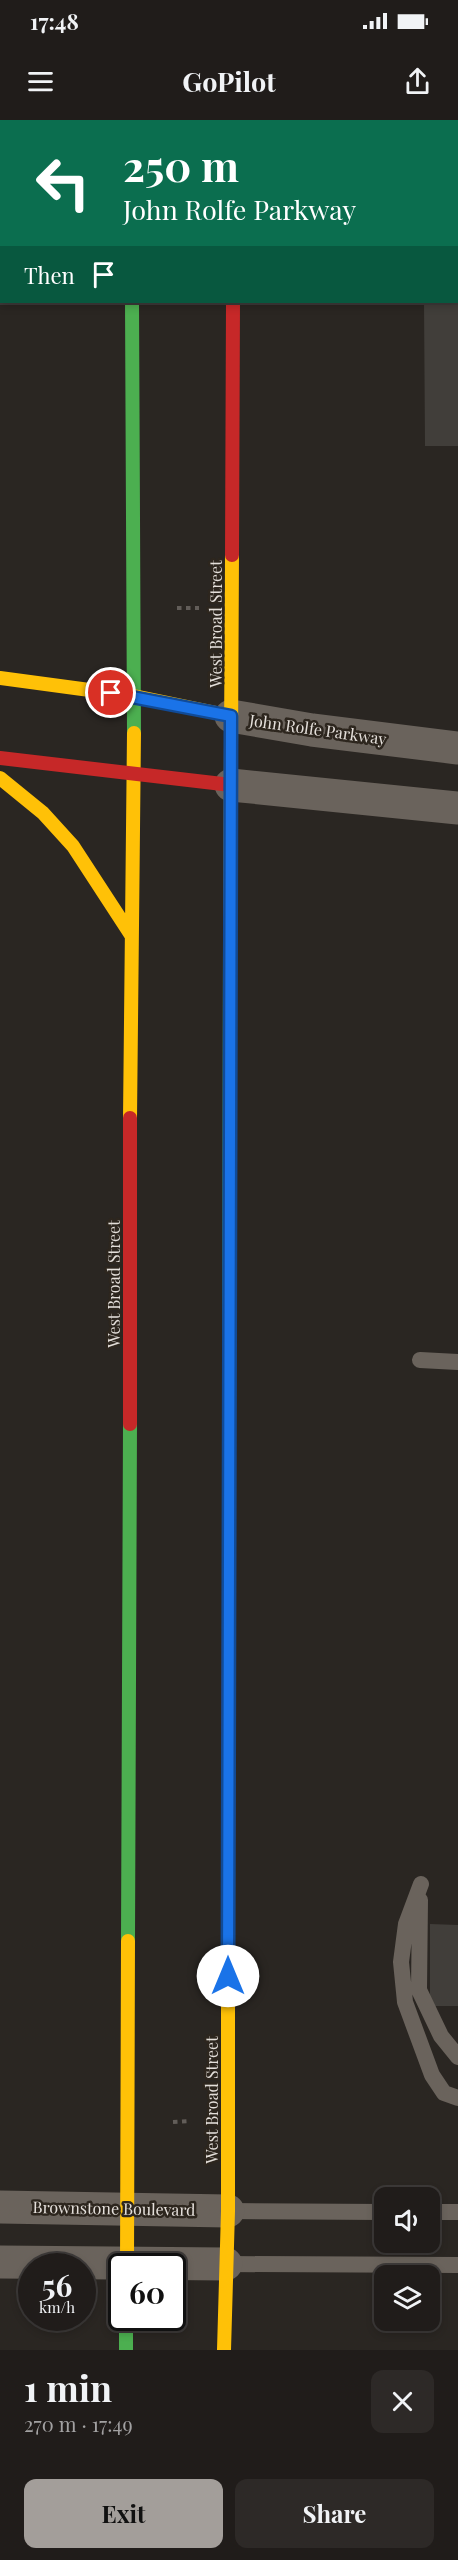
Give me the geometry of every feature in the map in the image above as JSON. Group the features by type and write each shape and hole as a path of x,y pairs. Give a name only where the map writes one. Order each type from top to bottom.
{"main road":[{"name":"West Broad Street","path":"127,2253 131,935 134,773 132,303"},
{"name":"West Broad Street","path":"224,2350 228,2211 233,303"},
{"name":"John Rolfe Parkway","path":"0,678 134,696 231,716"},
{"path":"0,758 231,785"},
{"path":"0,778 43,813 73,846 131,935"},
{"path":"126,2331 126,2350"}],"street":[{"name":"John Rolfe Parkway","path":"231,716 312,730 458,748"},
{"path":"231,785 458,808"},
{"name":"Brownstone Boulevard","path":"0,2206 228,2211"},
{"path":"0,2262 108,2265"},
{"path":"186,2264 226,2264"}],"lane":[{"path":"420,1360 458,1362"},
{"path":"458,2057 441,2036 419,1990 421,1884 406,1924 401,1962 405,2002 432,2075 444,2093 458,2098"},
{"path":"228,2211 374,2212"},
{"path":"440,2212 458,2212"},
{"path":"226,2264 458,2265"}],"path":[{"path":"177,608 199,609"},
{"path":"173,2122 191,2121"}],"building":[{"path":"424,303 458,303 458,446 425,446"},
{"path":"430,1924 458,1925 458,2006 430,2006"}],"traffic: fast":[{"path":"132,303 134,733"},
{"path":"229,1375 230,937"},
{"path":"128,1941 130,1424"},
{"path":"126,2331 126,2350"}],"traffic: slow":[{"path":"230,937 232,555"},
{"path":"0,678 134,696 231,716"},
{"path":"130,1118 134,733"},
{"path":"0,778 43,813 73,846 131,935"},
{"path":"229,1375 229,1619"},
{"path":"224,2350 228,2211 228,1867"},
{"path":"127,2253 128,1941"}],"traffic: jam":[{"path":"232,555 233,303"},
{"path":"0,758 231,785"},
{"path":"130,1118 130,1424"},
{"path":"228,1867 229,1619"}],"route":[{"path":"111,693 231,716 228,1976"}]}
